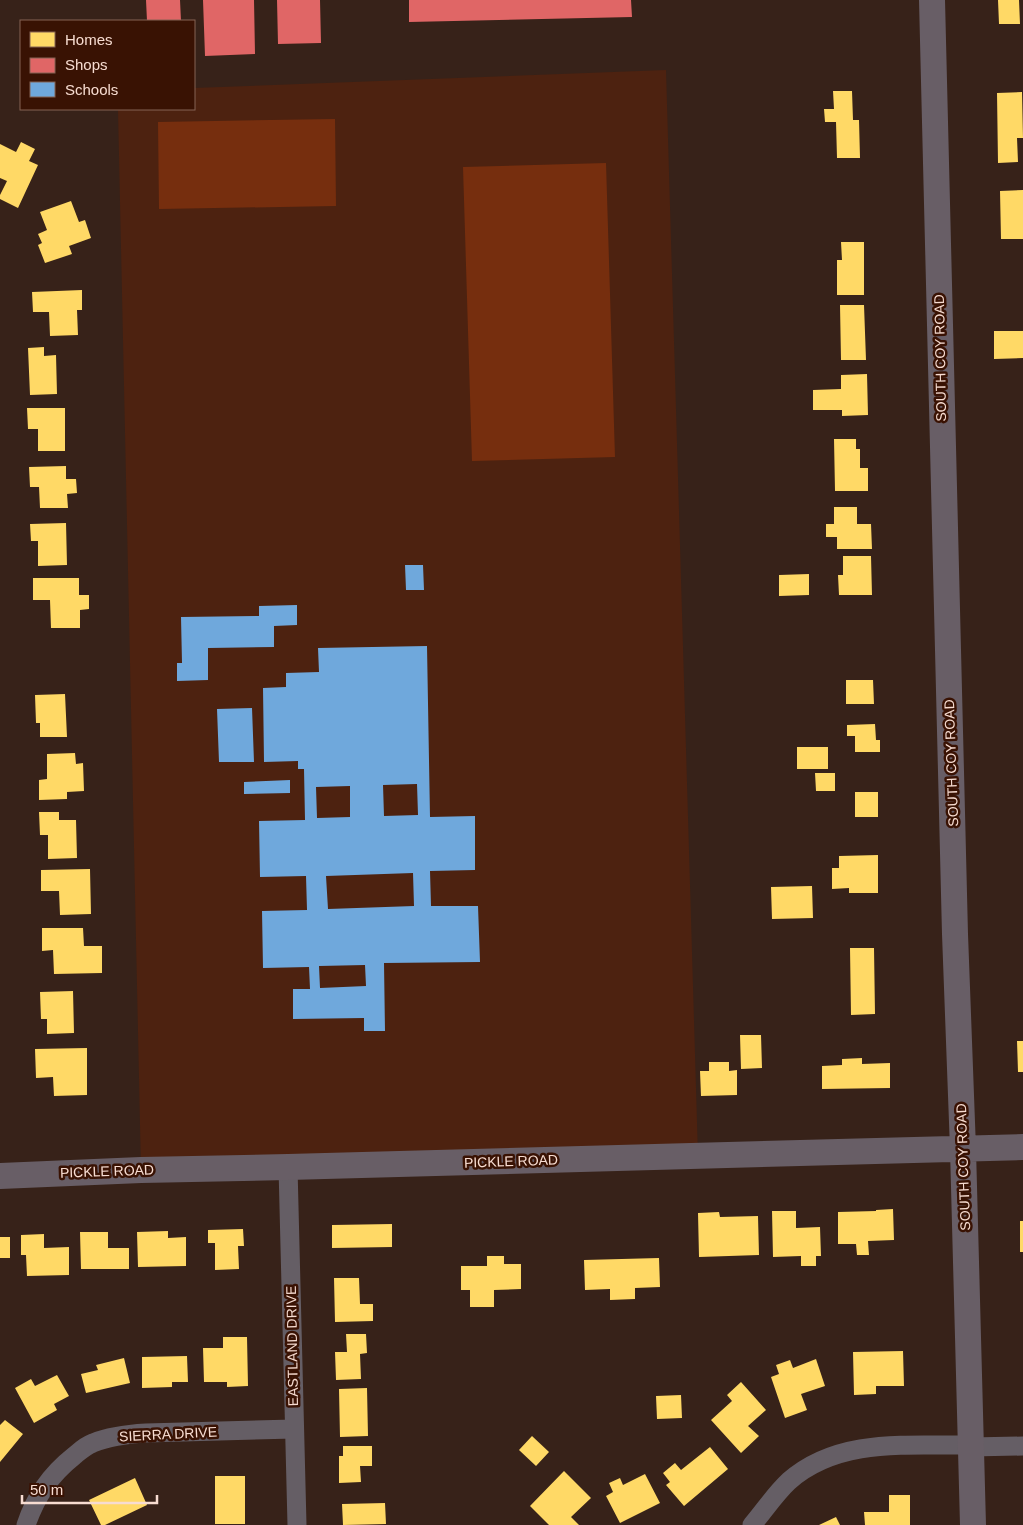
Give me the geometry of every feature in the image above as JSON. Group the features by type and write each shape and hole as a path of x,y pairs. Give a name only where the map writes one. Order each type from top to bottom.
{"street":[{"name":"SOUTH COY ROAD","path":"932,0 955,934 973,1525"},
{"name":"PICKLE ROAD","path":"0,1176 141,1170 288,1168 1023,1148"},
{"name":"EASTLAND DRIVE","path":"288,1168 297,1525"},
{"name":"SIERRA DRIVE","path":"26,1525 38,1496 54,1474 84,1447 95,1442 122,1435 140,1433 294,1429"},
{"path":"752,1525 789,1481 812,1465 834,1455 855,1449 875,1447 1023,1446"}],"shaded area":[{"path":"666,70 698,1156 141,1170 118,110 195,110 195,88"},
{"path":"335,119 336,206 159,209 158,122"},
{"path":"606,163 615,457 472,461 463,167"}],"building: Homes":[{"path":"998,0 1019,0 1020,24 999,24"},
{"path":"833,91 852,91 853,120 859,120 860,158 837,158 836,122 825,122 824,109 834,109"},
{"path":"1022,92 1023,138 1017,138 1018,162 998,163 997,93"},
{"path":"21,142 35,149 29,161 38,165 18,208 0,199 7,181 0,178 0,144 16,152"},
{"path":"1023,190 1023,239 1001,239 1000,191"},
{"path":"71,201 79,222 85,220 91,238 69,246 72,254 45,263 38,245 42,243 38,234 47,230 40,212"},
{"path":"841,242 864,242 864,295 837,295 837,260 842,260"},
{"path":"82,290 82,310 77,310 78,335 50,336 49,312 33,312 32,292"},
{"path":"840,305 864,305 866,360 841,360"},
{"path":"994,331 1023,331 1023,358 994,359"},
{"path":"44,347 44,356 56,355 57,394 30,395 28,348"},
{"path":"867,374 868,415 842,416 842,410 813,410 813,390 841,389 841,375"},
{"path":"27,408 65,408 65,451 38,451 38,429 28,429"},
{"path":"834,439 856,439 856,449 860,449 860,468 868,468 868,491 835,491"},
{"path":"66,466 66,479 76,479 77,493 67,494 68,508 40,508 39,487 30,487 29,467"},
{"path":"834,507 857,507 857,524 871,524 872,549 837,549 837,537 826,537 826,524 834,524"},
{"path":"66,523 67,565 38,566 38,541 31,541 30,524"},
{"path":"843,556 871,556 872,595 839,595 838,575 843,575"},
{"path":"809,574 809,595 779,596 779,575"},
{"path":"33,578 79,578 79,595 89,595 89,609 80,610 80,628 51,628 50,600 33,600"},
{"path":"846,680 873,680 874,704 846,704"},
{"path":"65,694 67,737 40,737 40,723 36,723 35,695"},
{"path":"875,724 876,740 880,740 880,752 855,752 855,736 847,736 847,725"},
{"path":"797,747 828,747 828,769 797,769"},
{"path":"75,753 76,764 83,763 84,791 67,792 67,799 39,800 39,780 47,779 47,754"},
{"path":"815,773 835,773 835,791 816,791"},
{"path":"855,792 878,792 878,817 855,817"},
{"path":"39,812 59,812 59,820 76,820 77,858 48,859 48,835 40,835"},
{"path":"878,855 878,893 849,893 849,888 832,889 832,868 839,868 839,856"},
{"path":"90,869 91,914 60,915 59,891 41,891 41,870"},
{"path":"812,886 813,918 772,919 771,887"},
{"path":"42,928 83,928 84,946 102,946 102,973 54,974 53,950 42,951"},
{"path":"850,948 874,948 875,1014 851,1015"},
{"path":"73,991 74,1033 47,1034 47,1019 41,1019 40,992"},
{"path":"740,1035 761,1035 762,1068 741,1069"},
{"path":"1017,1041 1023,1041 1023,1072 1018,1072"},
{"path":"87,1048 87,1095 54,1096 53,1077 36,1078 35,1049"},
{"path":"862,1058 862,1064 890,1063 890,1088 822,1089 822,1066 842,1065 842,1059"},
{"path":"709,1062 729,1062 729,1071 737,1070 737,1095 701,1096 700,1071 709,1071"},
{"path":"893,1209 894,1240 868,1241 869,1255 857,1255 856,1244 838,1244 838,1212"},
{"path":"772,1211 796,1211 796,1228 820,1227 821,1256 816,1256 816,1266 801,1266 801,1256 773,1257"},
{"path":"719,1212 720,1217 758,1216 759,1255 699,1257 698,1213"},
{"path":"1020,1221 1023,1221 1023,1252 1020,1252"},
{"path":"392,1224 392,1247 332,1248 332,1225"},
{"path":"243,1229 244,1246 238,1246 239,1269 215,1270 215,1243 208,1243 208,1230"},
{"path":"168,1231 168,1238 186,1237 186,1266 138,1267 137,1232"},
{"path":"80,1232 108,1232 108,1248 129,1248 129,1269 81,1269"},
{"path":"44,1234 44,1248 69,1247 69,1275 27,1276 26,1255 21,1255 21,1235"},
{"path":"0,1237 10,1237 10,1258 0,1258"},
{"path":"487,1256 504,1256 504,1264 521,1264 521,1289 494,1290 494,1307 470,1307 470,1290 461,1290 461,1266 487,1266"},
{"path":"659,1258 660,1287 635,1288 635,1299 610,1300 610,1289 585,1290 584,1260"},
{"path":"334,1278 359,1278 360,1304 373,1304 373,1321 335,1322"},
{"path":"346,1334 366,1334 367,1353 360,1354 361,1379 336,1380 335,1352 347,1352"},
{"path":"223,1337 247,1337 248,1386 227,1387 227,1382 204,1382 203,1348 223,1348"},
{"path":"903,1351 904,1386 876,1386 876,1394 854,1395 853,1352"},
{"path":"187,1356 188,1382 172,1382 172,1387 142,1388 142,1357"},
{"path":"124,1358 130,1383 86,1393 81,1374 98,1370 96,1365"},
{"path":"816,1359 825,1386 801,1394 807,1410 785,1418 771,1377 779,1374 776,1365 790,1360 793,1368"},
{"path":"57,1375 69,1396 54,1404 57,1410 34,1423 15,1388 31,1379 35,1386"},
{"path":"741,1382 766,1410 748,1426 759,1436 741,1453 711,1420 732,1401 727,1395"},
{"path":"367,1388 368,1436 340,1437 339,1389"},
{"path":"681,1395 682,1418 657,1419 656,1396"},
{"path":"5,1420 23,1434 0,1462 0,1425"},
{"path":"532,1436 549,1452 536,1466 519,1450"},
{"path":"343,1446 372,1446 372,1466 360,1466 361,1482 339,1483 339,1456 343,1456"},
{"path":"710,1447 728,1469 684,1506 666,1485 670,1482 663,1473 675,1463 681,1470"},
{"path":"564,1471 591,1498 571,1517 579,1525 549,1525 530,1506"},
{"path":"645,1474 660,1503 620,1523 606,1496 613,1492 609,1483 620,1478 623,1485"},
{"path":"215,1476 245,1476 245,1524 215,1524"},
{"path":"135,1478 147,1505 105,1525 101,1525 89,1500"},
{"path":"889,1495 910,1495 910,1525 865,1525 864,1512 889,1512"},
{"path":"385,1503 386,1524 343,1525 342,1504"},
{"path":"836,1517 840,1525 819,1525"}],"building: Shops":[{"path":"146,0 180,0 181,20 147,20"},
{"path":"203,0 254,0 255,54 205,56"},
{"path":"277,0 320,0 321,43 278,44"},
{"path":"409,0 631,0 632,17 409,22"}],"building: Schools":[{"path":"405,565 423,565 424,590 406,590"},
{"path":"297,605 297,625 274,626 274,647 208,648 208,680 177,681 177,663 182,663 181,617 259,616 259,606"},
{"path":"427,646 430,817 475,816 475,870 430,871 431,906 478,906 480,962 384,963 385,1031 364,1031 364,1018 293,1019 293,989 310,989 309,967 263,968 262,911 307,910 306,876 260,877 259,821 305,820 304,769 298,769 298,761 264,762 263,688 286,687 286,673 319,672 318,648","holes":["417,784 418,815 384,816 383,785","350,786 350,817 317,818 316,787","413,873 414,906 328,909 326,876","365,965 366,986 320,988 319,966"]},
{"path":"252,708 254,762 219,762 217,709"},
{"path":"290,780 290,793 244,794 244,782"}]}
